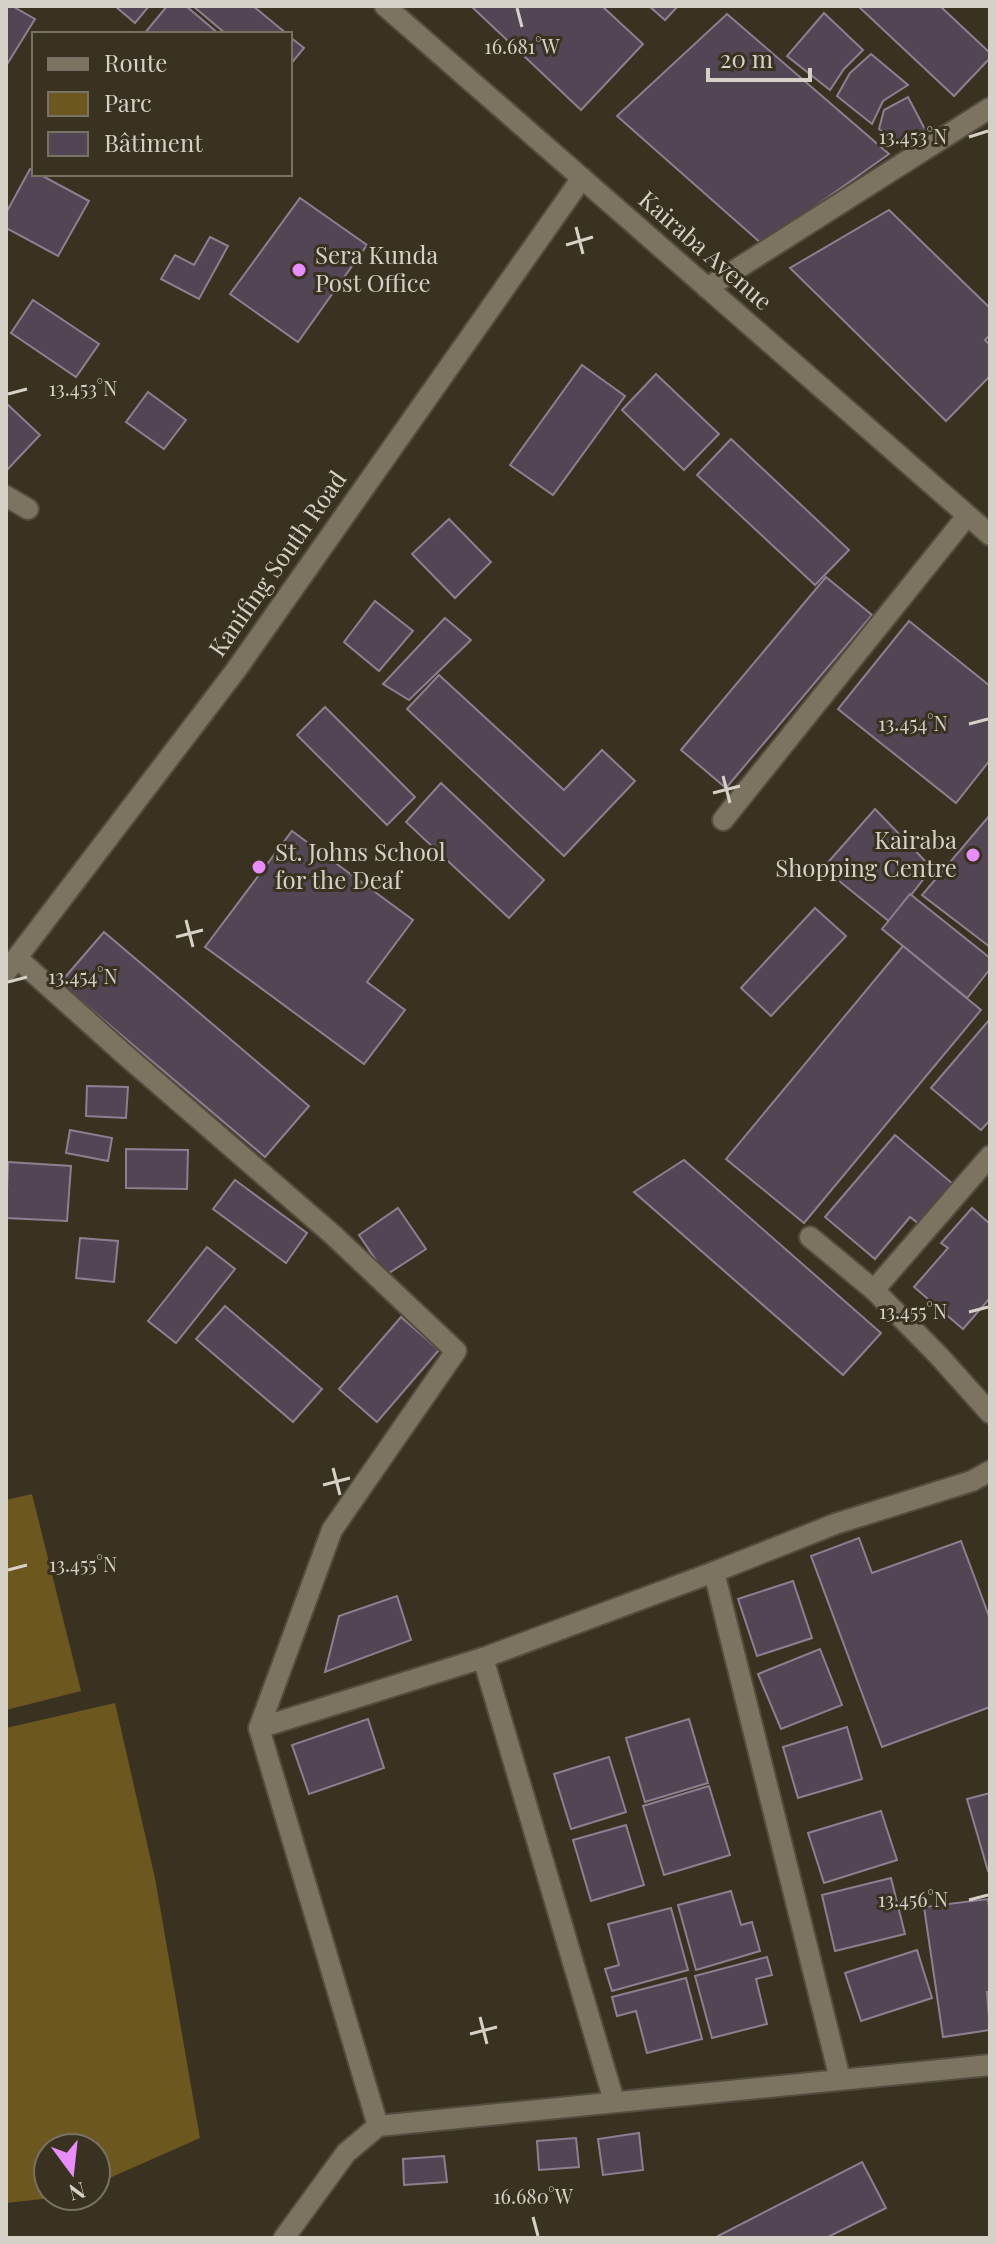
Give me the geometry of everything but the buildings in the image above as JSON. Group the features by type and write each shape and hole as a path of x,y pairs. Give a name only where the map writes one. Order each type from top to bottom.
{"street":[{"name":"Kairaba Avenue","path":"385,6 990,535"},
{"path":"707,288 990,108"},
{"name":"Kanifing South Road","path":"12,965 236,670 582,178"},
{"path":"6,496 28,509"},
{"path":"723,820 967,516"},
{"path":"12,965 123,1053 332,1234 456,1351 332,1530 259,1728 378,2126"},
{"path":"874,1290 990,1156"},
{"path":"810,1237 874,1290 990,1413"},
{"path":"259,1728 483,1658 835,1524 972,1481 990,1471"},
{"path":"714,1572 840,2079"},
{"path":"483,1658 614,2101"},
{"path":"284,2238 346,2153 378,2126 990,2065"}],"green space":[{"path":"32,1494 81,1691 6,1710 6,1500"},
{"path":"115,1703 155,1878 200,2138 112,2177 112,2132 32,2132 32,2200 6,2203 6,1728"}],"place":[{"name":"Sera Kunda Post Office","path":"299,270"},
{"name":"Kairaba Shopping Centre","path":"973,855"},
{"name":"St. Johns School for the Deaf","path":"259,867"}]}
